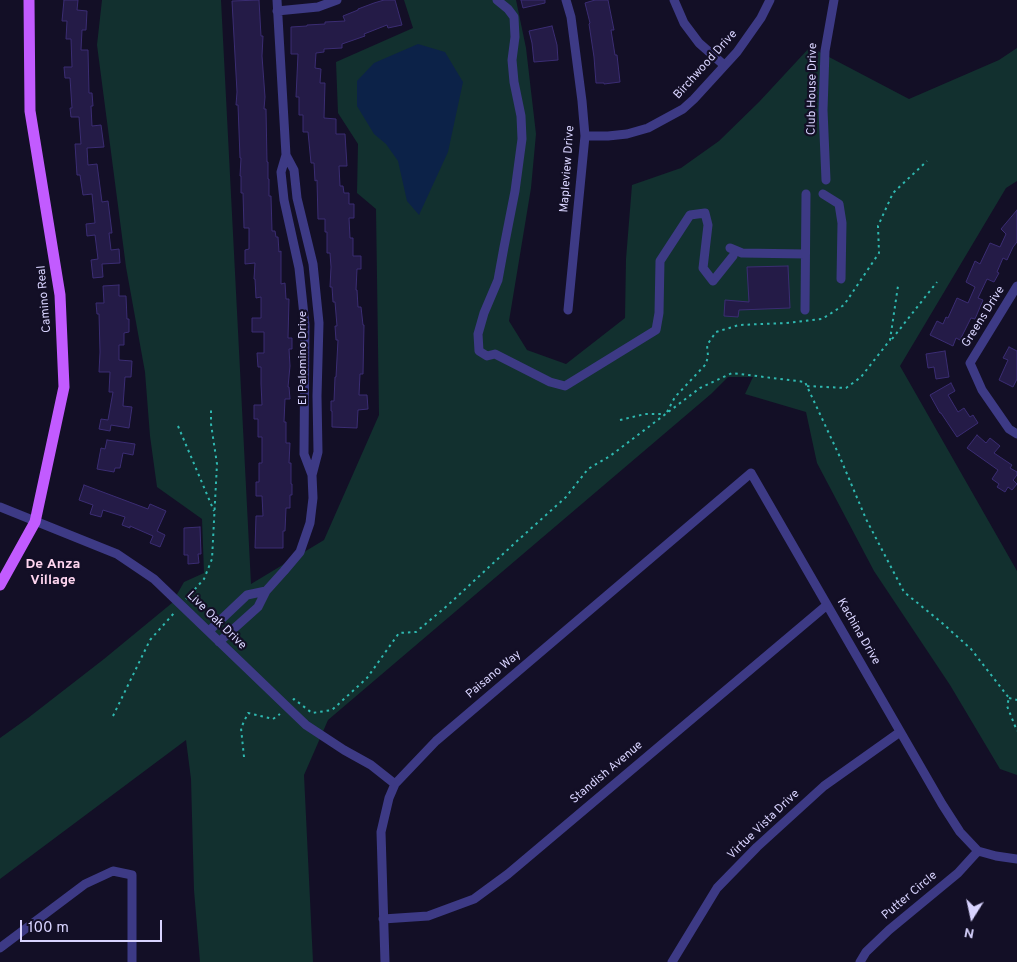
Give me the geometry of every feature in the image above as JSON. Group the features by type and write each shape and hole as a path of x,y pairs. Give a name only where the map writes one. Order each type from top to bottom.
{"main road":[{"name":"Camino Real","path":"0,585 35,522 64,387 60,295 30,110 29,0"}],"street":[{"name":"El Palomino Drive","path":"219,642 258,607 266,590 300,552 310,523 314,498 312,475 304,454 305,325 299,268 284,200 282,172 286,155 277,0"},
{"path":"277,11 318,7 337,0"},
{"path":"497,0 514,17 515,37 512,60 514,82 521,116 522,139 516,191 498,280 484,313 478,334 479,351 487,356 495,354 550,382 565,386 656,330 659,313 660,261 690,215 704,213 708,225 703,268 713,281 732,252 805,254"},
{"name":"Mapleview Drive","path":"566,0 572,17 585,136 568,310"},
{"path":"674,0 684,23 699,43 724,65"},
{"name":"Birchwood Drive","path":"585,136 627,134 648,128 683,109 737,52 761,18 770,0"},
{"name":"Club House Drive","path":"826,180 823,110 824,51 834,0"},
{"name":"El Palomino Drive","path":"286,155 294,170 297,198 313,264 319,323 318,452 312,475"},
{"path":"805,310 806,194"},
{"path":"823,194 839,204 842,222 841,279"},
{"name":"Greens Drive","path":"1017,286 970,363 982,390 1009,429 1017,434"},
{"name":"Kachina Drive","path":"751,473 942,804 960,832 978,851"},
{"name":"Paisano Way","path":"385,962 381,832 389,798 395,784 436,741 751,473"},
{"name":"Live Oak Drive","path":"0,507 117,554 154,579 306,725 344,750 372,765 395,784"},
{"name":"El Palomino Drive","path":"209,631 247,595 266,590"},
{"path":"240,601 252,613"},
{"name":"Standish Avenue","path":"383,919 428,916 474,899 508,874 827,605"},
{"name":"Virtue Vista Drive","path":"672,962 717,888 757,847 824,786 900,732"},
{"path":"978,851 1017,859"},
{"name":"Putter Circle","path":"860,962 866,952 958,873 978,851"},
{"path":"0,948 85,884 114,871 132,875 132,962"}],"path":[{"path":"807,386 846,388 861,377 937,282"},
{"path":"890,340 898,286"},
{"path":"620,420 645,414 666,414 675,397 706,364 708,356 707,345 716,332 739,325"},
{"path":"113,716 150,640 204,579 212,560 218,464 211,424 211,408"},
{"path":"178,426 215,513"},
{"path":"1009,698 1017,700"}],"green space":[{"path":"102,0 221,0 251,584 324,540 379,415 376,209 357,193 358,144 338,113 336,62 413,28 404,0 516,0 526,48 536,134 531,188 509,321 527,350 566,364 625,318 626,259 632,185 681,168 719,141 759,102 810,47 909,99 999,60 1017,48 1017,181 1006,188 900,366 1017,571 1017,775 1000,769 950,685 874,571 817,463 806,412 745,394 753,377 728,377 711,394 328,720 304,775 313,962 200,962 194,890 191,779 186,740 0,879 0,738 104,659 172,603 184,582 204,573 202,519 157,487 150,436 145,372 126,267 97,45"}],"water":[{"path":"418,44 445,52 463,82 448,152 419,215 407,201 398,161 386,144 374,134 357,106 357,81 374,63"}],"building":[{"path":"64,0 78,0 77,10 87,11 86,30 82,30 81,50 88,50 89,93 92,93 93,106 91,106 92,126 101,125 104,147 87,148 88,165 97,164 102,202 108,201 112,233 109,233 111,250 119,249 120,263 102,264 103,277 93,278 91,260 98,259 95,235 87,236 86,224 95,223 92,194 83,195 80,175 77,175 75,144 81,144 79,117 71,117 70,78 65,78 64,67 72,67 71,39 66,39 67,21 62,21"},
{"path":"259,0 261,36 263,36 264,109 266,109 267,162 269,196 271,196 272,231 275,231 276,237 278,237 279,252 281,251 281,284 285,283 286,299 289,299 288,338 292,338 292,349 289,349 288,387 290,399 285,399 284,422 286,422 286,443 290,443 289,463 291,463 292,495 290,495 290,508 286,508 283,548 255,548 256,516 263,516 262,496 256,496 256,482 259,482 259,463 262,463 262,437 258,437 258,419 254,419 254,405 262,405 261,367 258,367 257,353 264,353 264,332 252,332 252,318 261,318 261,297 256,298 255,263 245,264 245,250 249,249 249,228 244,228 243,193 241,193 241,158 238,105 236,105 232,1"},
{"path":"384,0 395,0 402,25 388,28 387,25 364,34 365,36 342,44 342,48 324,49 324,52 316,53 315,68 321,69 320,83 325,83 324,118 336,119 336,134 345,134 347,166 339,166 340,186 343,186 344,193 349,193 349,204 354,204 354,218 349,218 350,238 353,238 353,256 361,256 361,269 357,269 356,290 358,307 361,307 364,325 363,374 360,374 359,395 367,395 368,409 358,410 357,428 332,427 331,401 334,401 338,340 336,340 335,302 333,302 332,287 330,287 330,253 327,253 325,219 318,219 317,180 315,181 314,163 311,163 308,132 303,132 303,115 299,115 299,97 296,97 298,54 291,54 291,27 345,21 343,16"},
{"path":"521,0 545,0 545,3 523,8"},
{"path":"595,0 608,0 614,30 611,30 615,55 617,55 620,82 596,83 590,23 585,3"},
{"path":"552,26 557,45 558,60 534,62 529,31"},
{"path":"1017,210 1017,242 1007,260 1003,258 997,272 999,273 994,282 987,279 978,298 983,300 975,319 971,318 960,340 956,338 953,346 930,335 937,321 943,324 946,317 948,318 957,298 968,303 975,287 966,282 975,261 980,264 990,243 1000,247 1006,234 1001,229"},
{"path":"788,266 790,308 739,310 738,317 724,316 725,300 749,302 747,267"},
{"path":"119,285 119,296 126,296 129,332 124,333 124,345 119,345 119,360 132,361 131,377 125,377 123,406 132,407 129,428 111,425 110,431 99,429 101,419 108,420 113,392 109,392 110,372 99,372 99,314 97,314 96,303 104,303 103,286"},
{"path":"1009,347 1017,351 1017,379 1013,387 999,380 1008,360 1003,358"},
{"path":"945,351 949,377 936,379 934,367 928,368 926,354"},
{"path":"951,383 955,391 948,395 958,412 964,408 970,417 973,415 978,423 957,437 930,395"},
{"path":"977,435 986,443 990,438 1000,446 994,453 1012,465 1010,468 1017,472 1013,480 1017,484 1012,490 1008,487 1005,492 997,487 999,484 992,479 998,470 967,448"},
{"path":"107,440 135,444 133,455 123,453 120,468 115,468 114,472 97,469 101,448 105,449"},
{"path":"84,485 148,509 150,504 166,511 157,531 165,535 160,547 150,543 153,536 130,526 130,528 122,525 125,517 103,510 101,517 90,514 93,505 79,500"},
{"path":"200,527 201,554 198,554 199,563 188,564 188,555 184,555 184,528"}],"district":[{"name":"De Anza Village","path":"53,574"}]}
